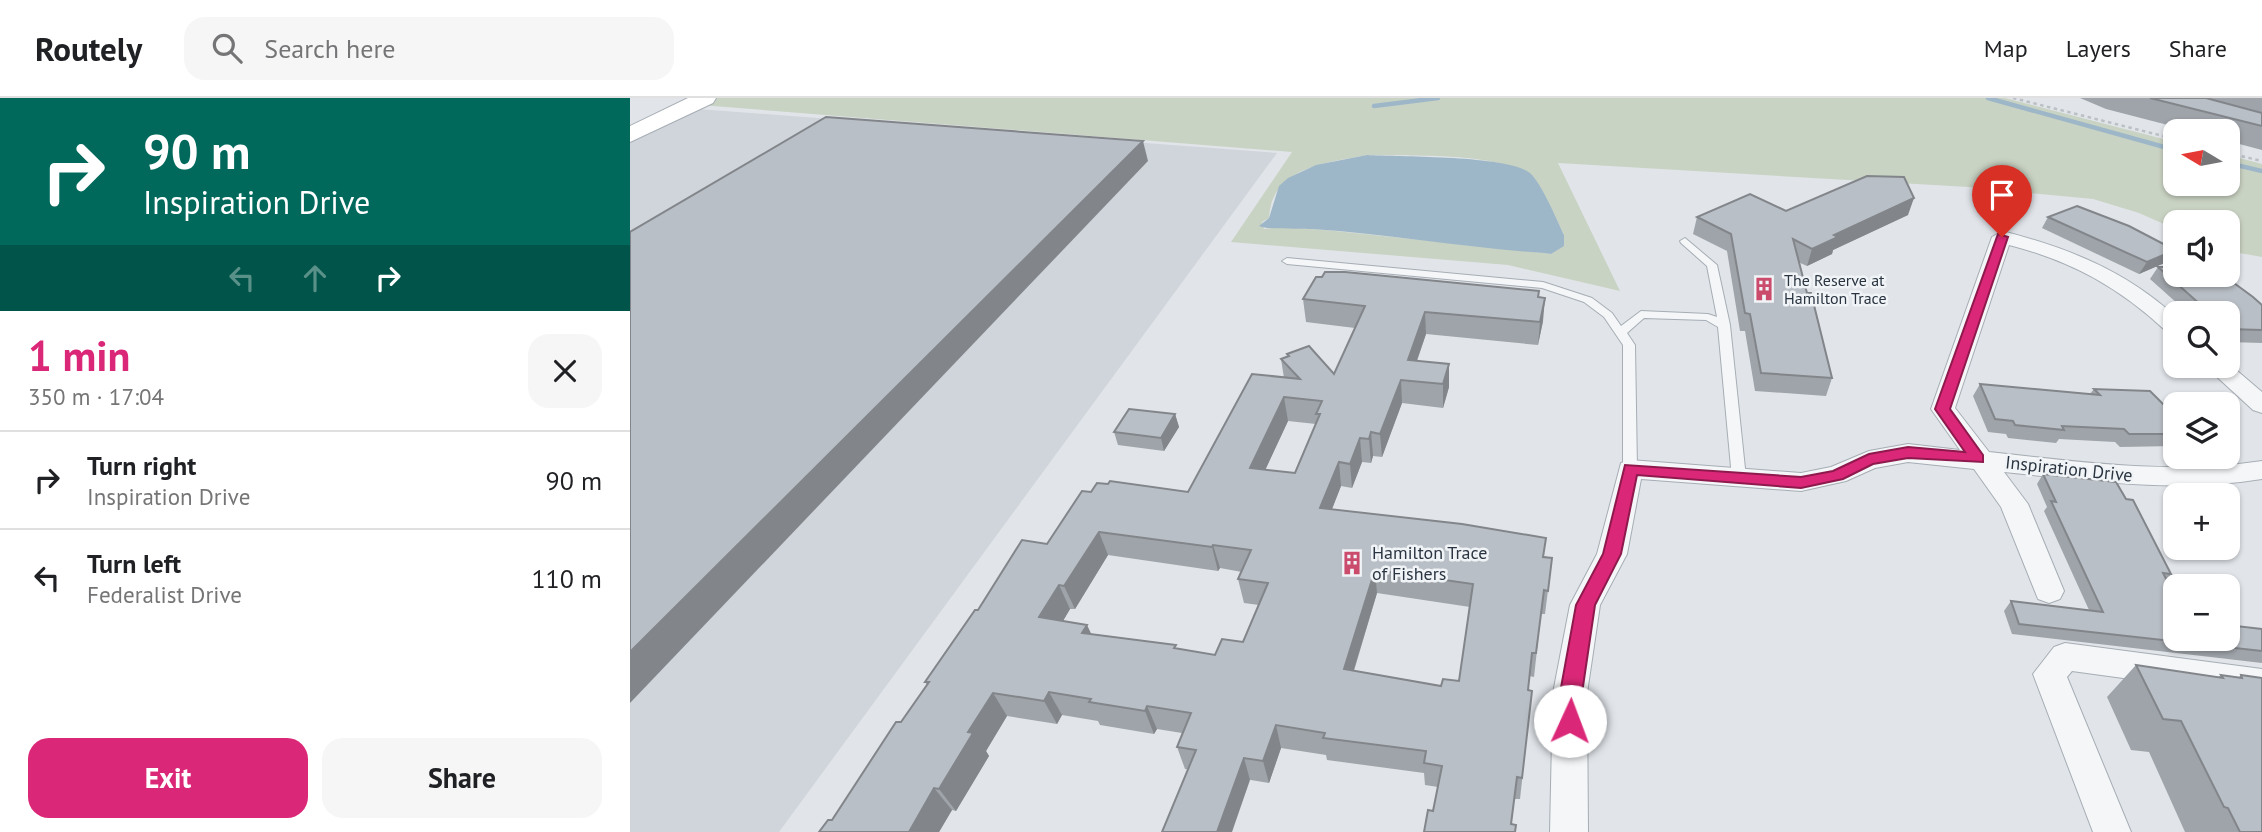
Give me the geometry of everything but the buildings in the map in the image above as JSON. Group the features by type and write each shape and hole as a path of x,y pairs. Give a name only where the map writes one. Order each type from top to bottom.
{"street":[{"path":"630,135 705,98"},
{"path":"2049,591 2014,505 1943,409 2002,237 2054,250 2108,272 2138,291 2163,315"},
{"path":"2231,378 2262,405"},
{"name":"Inspiration Drive","path":"1630,469 1801,482 1837,475 1869,460 1908,453 2132,476 2217,477 2253,471"},
{"path":"1569,832 1570,693 1586,605 1612,554 1630,469"},
{"path":"2253,471 2262,493"},
{"path":"2112,832 2049,674 2065,657 2262,683"}],"lane":[{"path":"1685,241 1712,265 1724,325 1739,478"},
{"path":"1287,261 1543,285 1588,300 1608,315 1622,331 1629,345 1630,469"},
{"path":"1622,331 1641,314 1708,317 1724,325"}],"path":[{"path":"2013,98 2163,136"},
{"path":"2240,156 2262,161"}],"shaded area":[{"path":"698,109 1277,153 779,832 630,832 630,143"}],"green space":[{"path":"711,98 2005,98 2163,139 2163,196 2240,196 2240,158 2262,164 2262,257 2240,253 2240,210 2163,210 2163,224 2093,199 1968,187 1558,163 1620,291 1508,265 1231,242 1292,152 700,105","holes":["1367,155 1482,160 1523,172 1536,182 1544,194 1564,235 1564,245 1551,254 1326,230 1279,227 1264,229 1262,222 1269,218 1272,201 1280,187 1304,170"]}],"water":[{"path":"1367,155 1477,160 1518,167 1530,173 1549,202 1564,235 1564,246 1551,254 1341,231 1259,226 1269,218 1279,186 1288,178 1316,165"}],"waterway":[{"path":"1374,106 1438,98"},
{"path":"1988,98 2163,147"},
{"path":"2240,166 2262,171"}],"place":[{"name":"The Reserve at Hamilton Trace","path":"1764,289"},
{"name":"Hamilton Trace of Fishers","path":"1352,563"}],"route":[{"path":"1570,721 1570,693 1586,605 1612,554 1630,469 1801,482 1837,475 1869,460 1908,453 1978,459 1943,409 2002,237"}]}
